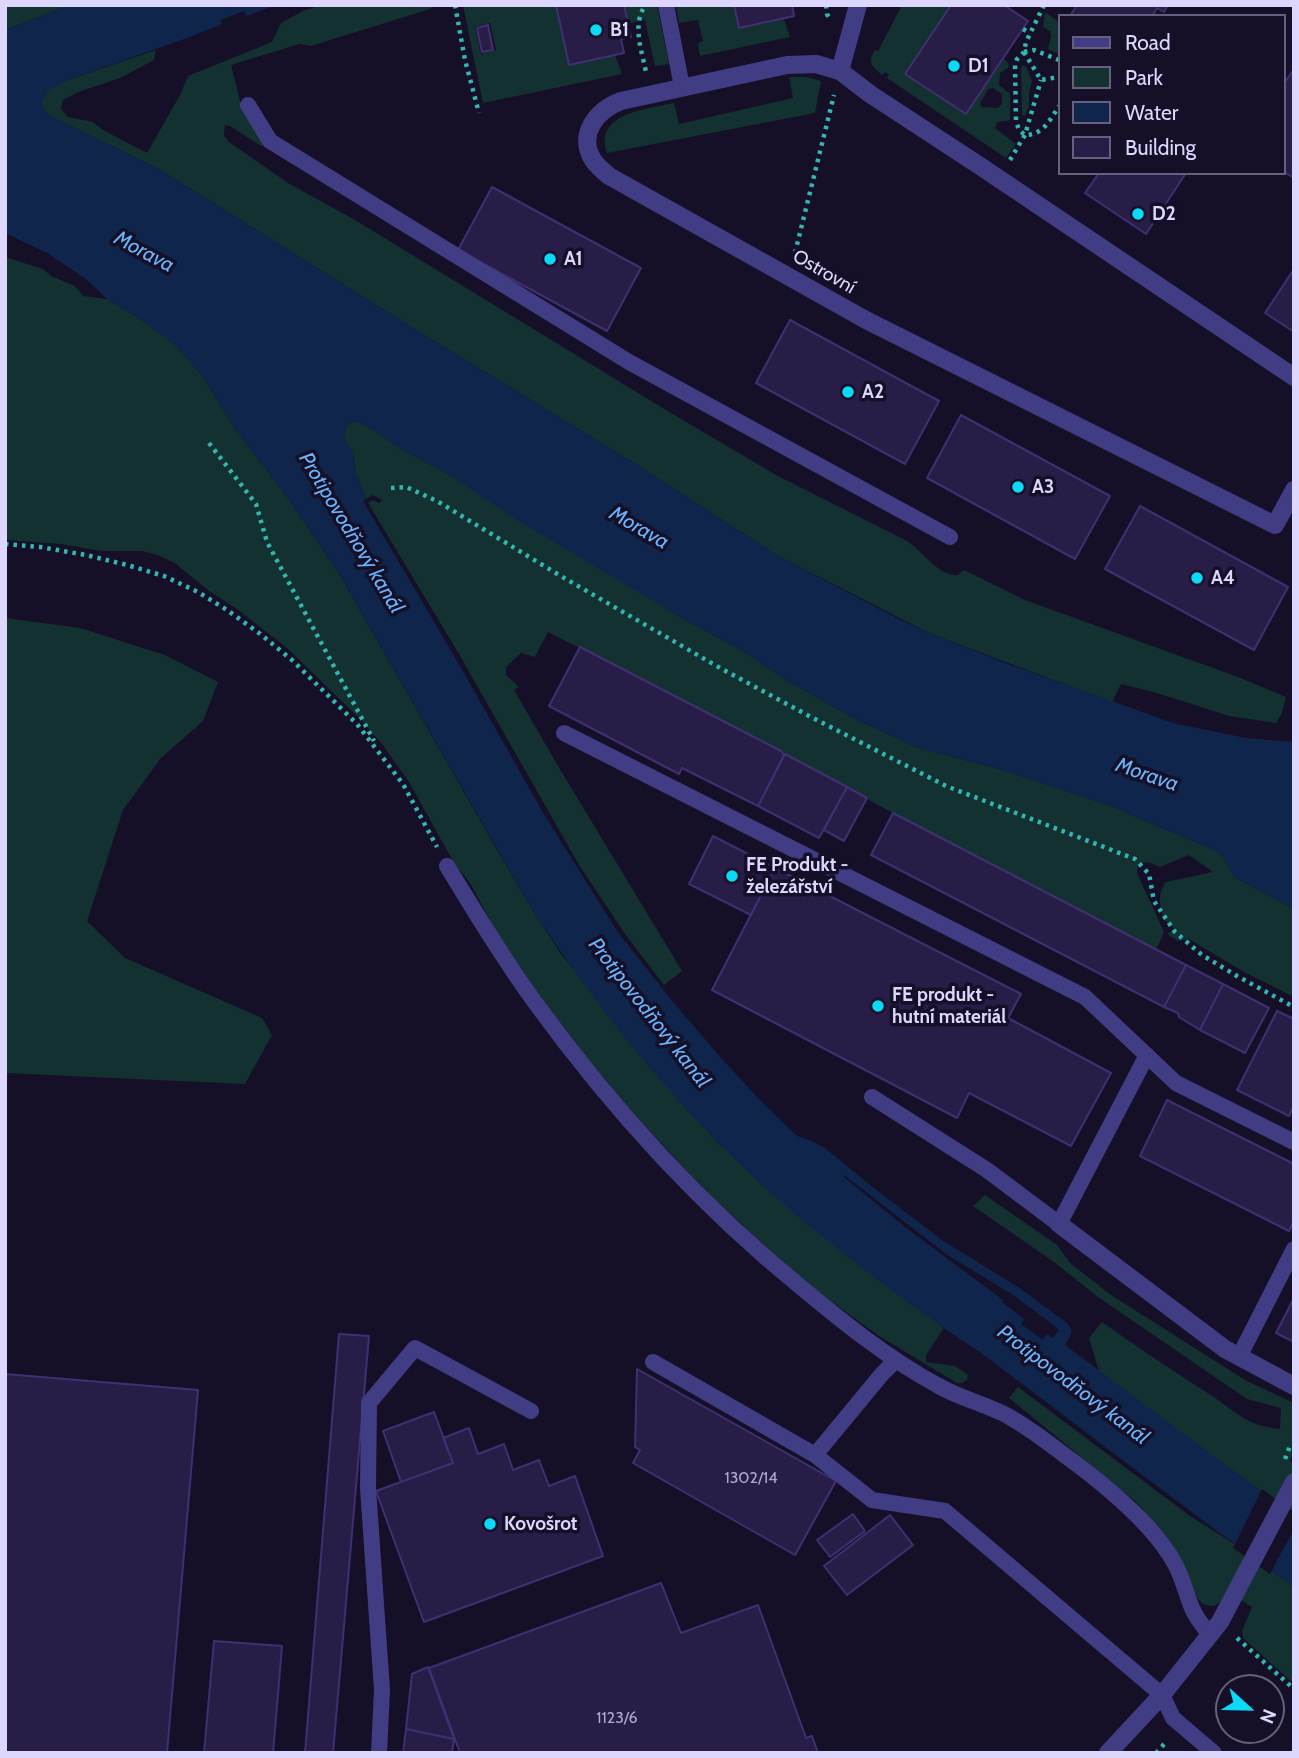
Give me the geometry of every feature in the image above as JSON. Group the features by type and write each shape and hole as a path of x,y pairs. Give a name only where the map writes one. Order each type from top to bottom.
{"street":[{"path":"840,71 858,5"},
{"name":"Ostrovní","path":"1294,377 870,94 840,71 816,64 788,65 621,101 602,110 596,117 587,141 594,161 617,181 866,320 1275,525 1294,490"},
{"path":"1059,1224 1224,1349 1294,1386"},
{"path":"1108,1753 1162,1695 1220,1622 1294,1482"}],"lane":[{"path":"666,5 682,88"},
{"path":"248,105 270,141 282,149 629,362 950,537"},
{"path":"564,733 1085,997 1176,1083 1294,1142"},
{"path":"447,866 533,1000 579,1061 688,1184 755,1248 830,1311 896,1360 939,1387 1006,1415 1034,1432 1122,1501 1148,1527 1176,1566 1192,1608 1210,1635"},
{"path":"873,1097 987,1170 1059,1224 1147,1055"},
{"path":"1239,1357 1294,1250"},
{"path":"380,1753 382,1690 368,1489 369,1404 415,1348 531,1410"},
{"path":"815,1455 896,1360"},
{"path":"653,1362 815,1455 872,1500 945,1511 1162,1695 1173,1718 1214,1753"}],"path":[{"path":"455,5 465,60 479,113"},
{"path":"646,5 638,22 647,74"},
{"path":"1044,5 1024,52 1015,65 1016,121 1019,130 1025,135 1035,135 1048,124 1058,108"},
{"path":"1023,29 1030,33"},
{"path":"1024,52 1034,50 1058,60"},
{"path":"1007,164 1025,135 1041,80 1024,52"},
{"path":"789,276 840,71"},
{"path":"1041,80 1058,77"},
{"path":"209,443 256,504 267,542 381,754"},
{"path":"391,488 406,487 437,501 720,668 811,718 946,786 1135,859 1149,874 1154,901 1175,932 1202,954 1294,1007"},
{"path":"5,544 86,555 164,576 198,592 248,625 292,660 357,724 403,784 447,866"},
{"path":"1285,1459 1290,1446 1294,1446"},
{"path":"1234,1636 1294,1689"},
{"path":"1156,1753 1169,1739"}],"green space":[{"path":"5,5 71,5 5,30"},
{"path":"321,5 437,5 311,46 299,44 231,65 241,105 266,144 261,146 225,125 224,136 229,142 288,183 355,220 776,475 907,541 943,572 958,575 964,570 1025,600 1286,697 1276,723 1229,716 1121,684 1112,702 931,634 778,556 639,466 159,169 52,117 41,103 47,92 65,81 156,50 154,60 120,78 63,100 61,109 68,117 93,122 147,153 188,76 272,42 281,23"},
{"path":"463,5 556,5 569,64 615,55 622,74 483,103","holes":["490,23 496,50 481,54 475,27"]},
{"path":"624,5 657,5 669,64 655,66 645,20 628,24"},
{"path":"676,5 734,5 739,28 784,19 790,37 700,56 698,43 703,41 698,20 679,23"},
{"path":"902,5 951,5 905,74 966,114 1004,59 1009,64 1008,68 1000,73 999,85 1010,94 1010,120 998,122 995,128 1016,144 1006,158 887,78 889,75 886,72 882,75 873,67 871,61 875,50 878,51","holes":["993,88 1002,94 1002,104 998,108 982,107 980,104 988,89"]},
{"path":"1045,12 1058,21 1058,54 1048,49 1050,31 1043,27"},
{"path":"1023,65 1032,81 1025,116 1022,115"},
{"path":"789,77 807,77 821,81 815,113 607,153 605,140 608,129 626,115 674,103 679,124 793,98"},
{"path":"5,257 43,269 51,276 75,286 83,296 107,299 175,345 201,374 236,430 287,497 339,574 492,841 561,954 717,1142 876,1278 944,1328 926,1355 926,1362 955,1366 968,1375 967,1380 957,1383 879,1336 817,1291 704,1189 635,1115 540,996 496,931 409,782 382,744 287,648 176,564 158,555 142,551 101,551 61,544 5,540"},
{"path":"354,421 367,426 687,621 743,651 786,680 857,720 916,747 1003,770 1108,805 1219,852 1236,878 1294,909 1294,997 1244,972 1189,939 1178,941 1167,934 1175,929 1163,919 1160,904 1160,896 1166,882 1213,872 1189,855 1160,867 1148,862 1138,864 1137,873 1164,932 1156,950 893,813 781,751 548,632 535,657 521,653 506,667 506,675 519,687 514,690 682,971 664,985 625,934 579,865 459,654 368,503 373,500 379,503 382,500 373,495 366,499 355,470 354,458 344,439 346,427"},
{"path":"5,618 80,628 165,655 218,682 203,721 161,758 123,810 87,921 125,958 262,1018 272,1035 245,1084 5,1073"},
{"path":"985,1195 1057,1245 1070,1263 1111,1295 1245,1380 1294,1403 1294,1451 1290,1461 1294,1464 1294,1516 1099,1371 1089,1338 1102,1322 1242,1417 1258,1425 1280,1429 1281,1408 1247,1399 1098,1297 1054,1262 973,1206"},
{"path":"1018,1387 1190,1516 1294,1587 1294,1684 1243,1638 1242,1631 1252,1607 1228,1592 1222,1601 1213,1606 1200,1601 1178,1557 1135,1501 1009,1398"}],"water":[{"path":"71,5 276,5 247,16 244,11 221,20 222,24 190,37 65,81 45,95 41,103 44,110 52,117 159,169 639,466 778,556 897,618 1011,665 1173,723 1246,738 1294,742 1294,909 1236,878 1219,852 1108,805 1003,770 916,747 857,720 518,521 446,473 401,449 367,426 354,421 346,427 344,439 352,450 355,470 366,499 363,501 545,816 617,931 673,1002 758,1098 797,1136 825,1148 942,1240 1018,1287 1067,1323 1072,1330 1065,1345 1294,1516 1294,1587 816,1232 722,1147 653,1071 589,991 530,906 339,574 287,497 236,430 201,374 175,345 107,299 87,280 49,254 5,233 5,30","holes":["844,1175 946,1254 1013,1295 1059,1330 1053,1338 1047,1334 1043,1340 1021,1324 1024,1319 1002,1302 1003,1300 905,1227"]}],"pier":[{"path":"1262,1489 1294,1512 1294,1529 1270,1574 1233,1548"}],"building":[{"name":"B1","path":"556,5 624,5 631,37 621,39 624,53 569,65"},
{"path":"734,5 792,5 794,16 739,28"},
{"name":"D1","path":"951,5 1004,5 1028,21 966,114 905,74"},
{"path":"1077,5 1168,5 1164,12 1157,8 1153,14 1071,14"},
{"path":"488,25 493,50 482,52 477,28"},
{"path":"1294,69 1294,178 1285,172 1285,82"},
{"name":"D2","path":"1098,175 1185,175 1146,234 1085,193"},
{"name":"A1","path":"492,187 641,268 607,331 458,250"},
{"path":"1294,269 1294,332 1265,313"},
{"name":"A2","path":"790,320 939,401 905,464 756,383"},
{"name":"A3","path":"961,415 1110,496 1075,559 927,478"},
{"name":"A4","path":"1140,506 1288,587 1254,650 1105,569"},
{"path":"580,647 781,751 784,755 758,806 682,768 679,774 549,706"},
{"path":"785,754 847,787 819,838 758,806"},
{"path":"847,787 867,798 844,841 824,830"},
{"path":"893,813 1186,965 1164,1007 871,855"},
{"name":"FE Produkt - železářství","path":"713,836 775,868 751,915 689,884"},
{"name":"FE produkt - hutní materiál","path":"775,868 1021,994 1008,1018 1111,1073 1071,1146 969,1093 957,1118 712,990"},
{"path":"1186,965 1223,984 1200,1030 1179,1017 1178,1013 1164,1007"},
{"path":"1223,984 1269,1008 1245,1053 1200,1030"},
{"path":"1277,1011 1294,1019 1294,1106 1289,1116 1237,1090"},
{"path":"1167,1100 1294,1164 1294,1221 1289,1231 1140,1156"},
{"path":"1294,1298 1294,1342 1276,1333"},
{"path":"339,1334 369,1336 333,1753 305,1753"},
{"path":"637,1369 836,1481 795,1555 633,1463 640,1450 635,1447"},
{"path":"5,1374 198,1390 167,1753 5,1753"},
{"path":"434,1412 453,1463 401,1482 383,1431"},
{"name":"Kovošrot","path":"469,1428 478,1454 504,1444 513,1470 539,1460 549,1486 575,1476 603,1556 424,1622 376,1491 453,1463 443,1438"},
{"path":"853,1514 865,1531 830,1557 817,1540"},
{"path":"890,1515 913,1545 847,1595 824,1566"},
{"path":"661,1583 681,1633 758,1605 806,1738 812,1736 818,1753 460,1753 429,1668"},
{"path":"214,1641 282,1646 273,1753 204,1753"},
{"path":"428,1667 454,1739 406,1729 412,1674"},
{"path":"406,1729 454,1739 452,1753 403,1753"}],"place":[{"name":"B1","path":"596,30"},
{"name":"D1","path":"954,66"},
{"name":"D2","path":"1138,214"},
{"name":"A1","path":"550,259"},
{"name":"A2","path":"848,392"},
{"name":"A3","path":"1018,487"},
{"name":"A4","path":"1197,578"},
{"name":"FE Produkt - železářství","path":"732,876"},
{"name":"FE produkt - hutní materiál","path":"878,1006"},
{"name":"Kovošrot","path":"490,1524"}],"water label":[{"name":"Morava","path":"144,252"},
{"name":"Morava","path":"639,528"},
{"name":"Protipovodňový kanál","path":"351,533"},
{"name":"Morava","path":"1147,775"},
{"name":"Protipovodňový kanál","path":"649,1013"},
{"name":"Protipovodňový kanál","path":"1073,1385"}]}
